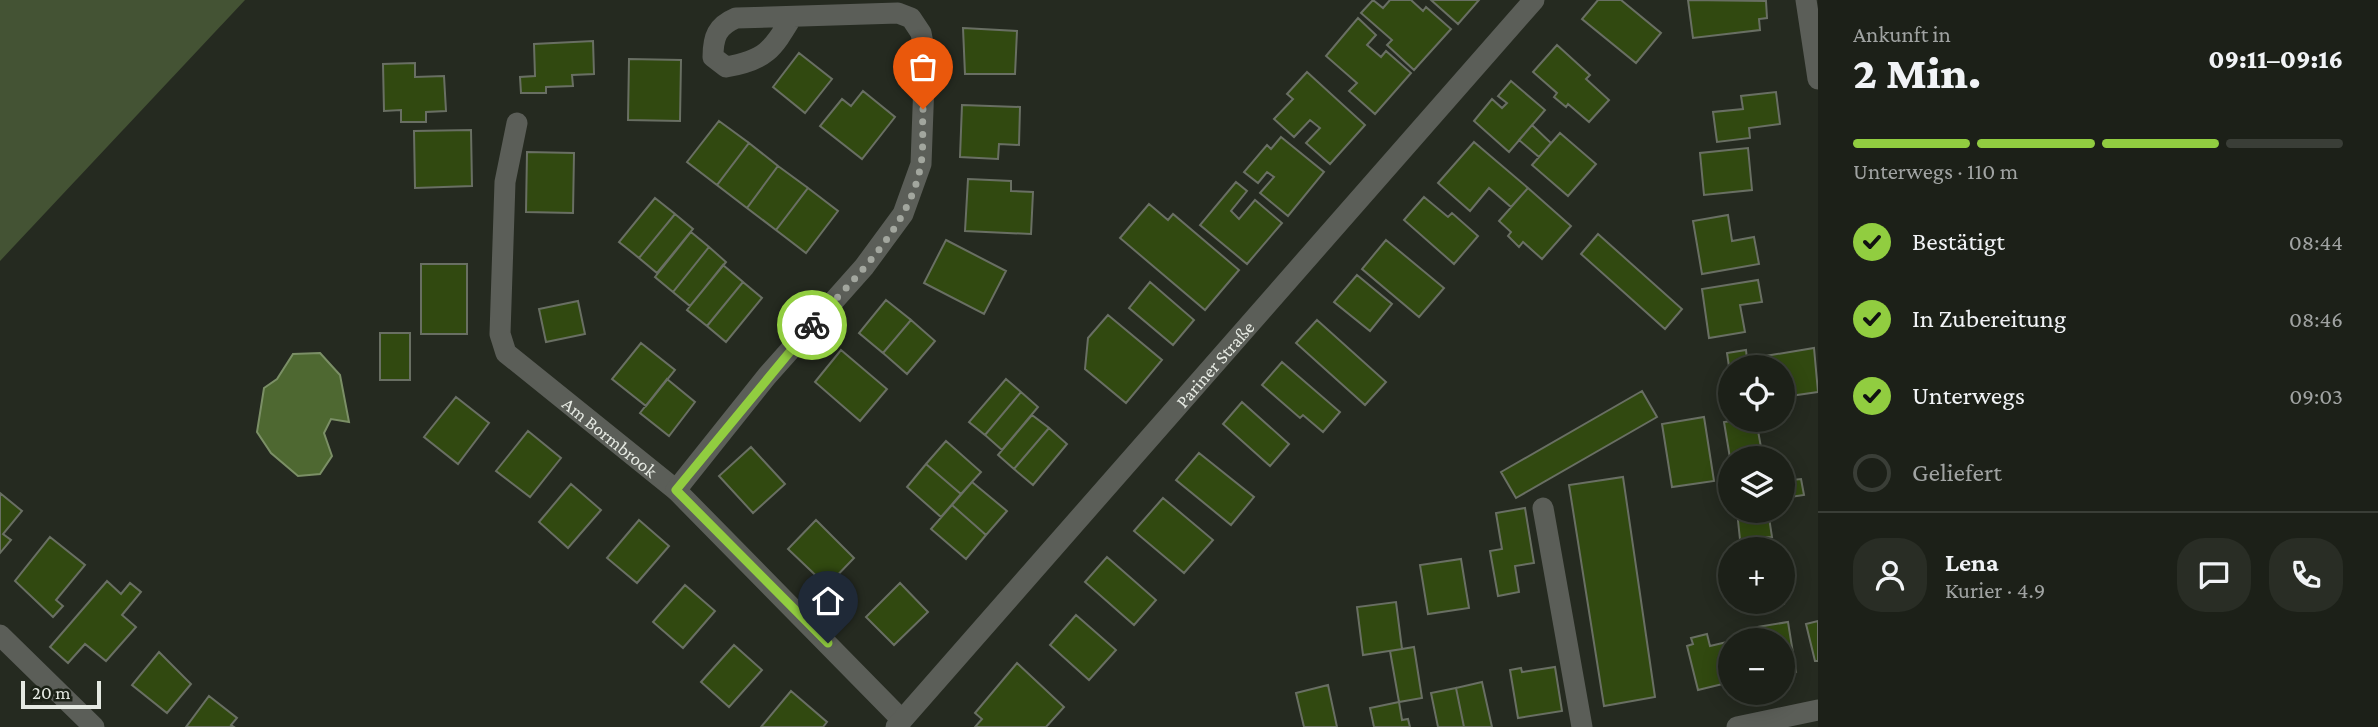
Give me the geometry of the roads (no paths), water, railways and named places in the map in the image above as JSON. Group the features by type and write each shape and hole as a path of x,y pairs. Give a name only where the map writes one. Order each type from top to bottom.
{"street":[{"name":"Pariner Straße","path":"899,724 1534,0"},
{"path":"1806,0 1818,79"},
{"path":"676,490 767,376 864,267 903,214 921,164 925,54 921,33 911,18 898,13 792,16"},
{"name":"Am Bormbrook","path":"517,123 505,182 500,334 506,353 676,490 899,724"},
{"path":"1543,508 1582,727"},
{"path":"0,635 94,727"},
{"path":"1737,727 1818,710"}]}
